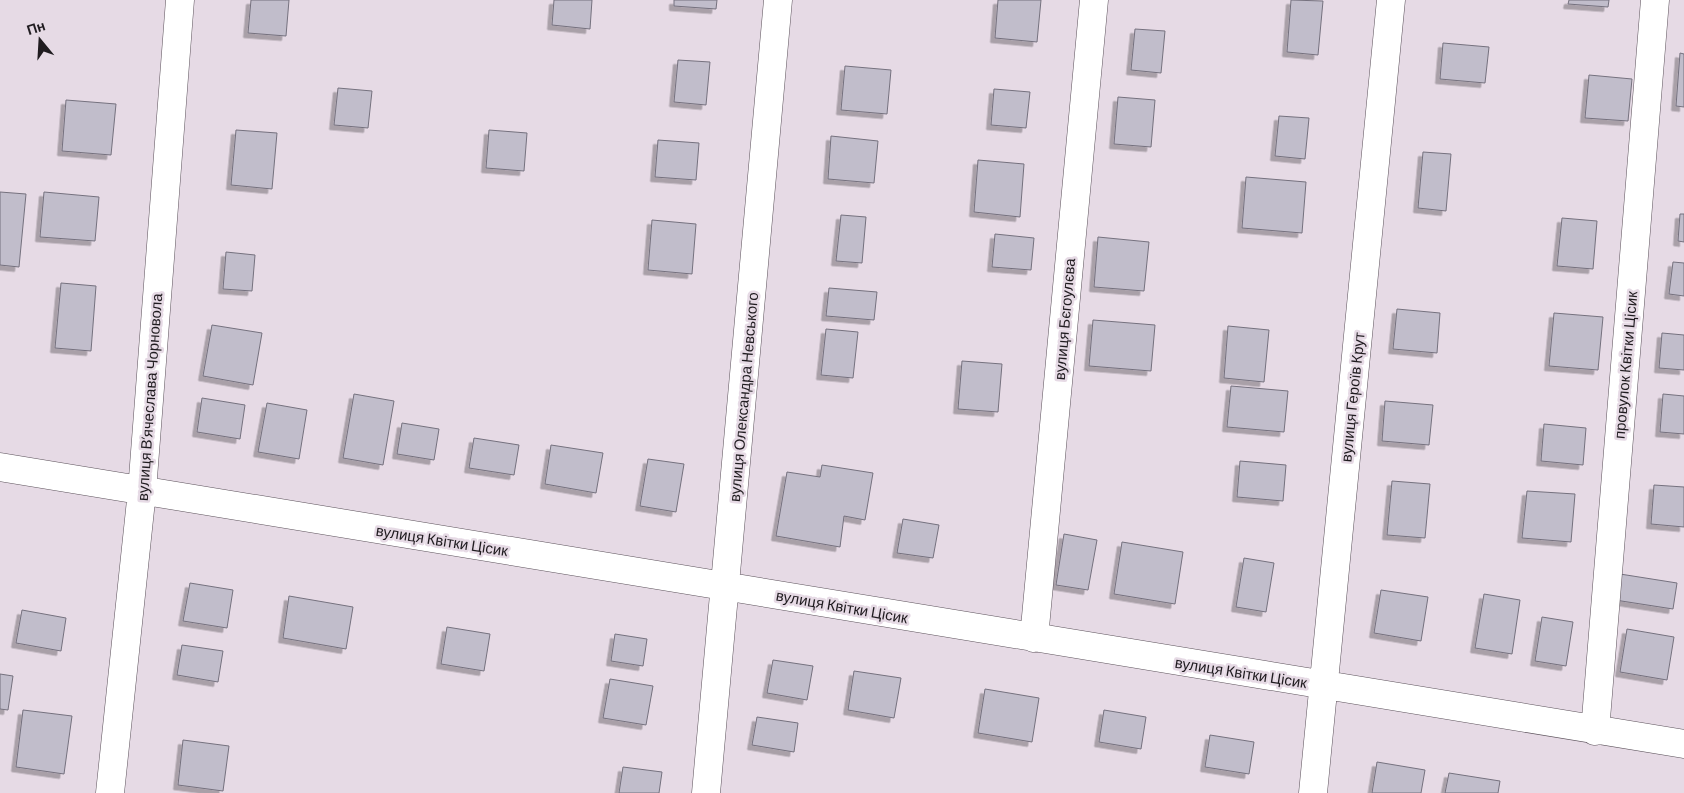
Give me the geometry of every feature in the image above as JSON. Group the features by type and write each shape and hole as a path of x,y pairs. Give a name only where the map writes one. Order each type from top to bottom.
{"street":[{"name":"вулиця Вʼячеслава Чорновола","path":"110,793 142,491 180,0"},
{"name":"вулиця Олександра Невського","path":"706,793 778,0"},
{"name":"вулиця Бєгоулєва","path":"1034,638 1094,0"},
{"name":"вулиця Героїв Крут","path":"1313,793 1391,0"},
{"name":"провулок Квітки Цісик","path":"1595,731 1655,0"},
{"name":"вулиця Квітки Цісик","path":"0,467 1595,731 1684,744"}],"building":[{"path":"251,0 289,0 286,36 248,33"},
{"path":"554,0 592,0 590,29 552,25"},
{"path":"674,0 717,0 716,9 674,6"},
{"path":"998,0 1041,0 1037,42 995,38"},
{"path":"1291,0 1323,1 1318,55 1287,52"},
{"path":"1569,0 1609,0 1608,7 1568,4"},
{"path":"1135,29 1165,31 1161,73 1131,70"},
{"path":"1443,43 1489,47 1485,83 1440,79"},
{"path":"1680,53 1684,54 1684,107 1676,106"},
{"path":"678,60 710,62 706,105 674,102"},
{"path":"845,66 891,70 887,114 841,110"},
{"path":"1589,75 1632,79 1628,121 1585,118"},
{"path":"338,88 372,91 368,128 334,125"},
{"path":"994,89 1030,92 1026,128 991,125"},
{"path":"1118,97 1155,100 1151,147 1114,144"},
{"path":"66,100 116,104 111,155 62,151"},
{"path":"1279,116 1309,118 1305,159 1275,156"},
{"path":"236,130 277,133 272,189 231,185"},
{"path":"489,130 527,133 524,171 486,168"},
{"path":"831,136 878,141 874,183 828,179"},
{"path":"658,140 699,143 696,180 655,177"},
{"path":"1423,152 1451,154 1446,211 1418,208"},
{"path":"978,160 1024,164 1020,217 974,212"},
{"path":"1246,177 1306,182 1302,233 1242,228"},
{"path":"0,192 26,194 19,267 0,265"},
{"path":"44,192 99,197 95,241 40,237"},
{"path":"1680,214 1684,214 1684,242 1678,241"},
{"path":"841,215 866,217 862,263 836,261"},
{"path":"1562,218 1597,221 1593,269 1557,266"},
{"path":"652,220 696,224 692,274 648,270"},
{"path":"995,234 1034,238 1031,270 992,267"},
{"path":"1098,237 1149,242 1144,291 1094,287"},
{"path":"226,252 255,255 252,291 223,289"},
{"path":"1673,262 1684,263 1684,296 1669,294"},
{"path":"61,283 96,286 91,351 55,348"},
{"path":"829,288 877,292 874,320 826,316"},
{"path":"1397,309 1440,313 1437,353 1393,349"},
{"path":"1554,313 1603,317 1598,370 1549,366"},
{"path":"1093,320 1155,325 1151,371 1089,366"},
{"path":"212,325 262,333 253,385 203,376"},
{"path":"1228,326 1269,330 1264,382 1224,378"},
{"path":"826,329 858,332 853,378 821,375"},
{"path":"1662,333 1684,335 1684,370 1659,368"},
{"path":"962,361 1002,364 998,412 958,409"},
{"path":"1231,386 1288,391 1284,432 1227,427"},
{"path":"354,394 394,401 383,465 343,458"},
{"path":"1663,394 1684,396 1684,434 1660,432"},
{"path":"202,398 245,405 240,439 197,432"},
{"path":"1385,401 1433,405 1429,445 1382,441"},
{"path":"267,403 307,410 299,459 258,452"},
{"path":"402,423 439,429 434,460 397,454"},
{"path":"1544,424 1586,428 1583,465 1541,461"},
{"path":"474,438 519,445 514,475 469,468"},
{"path":"551,445 603,453 596,493 545,484"},
{"path":"648,459 684,464 676,512 640,506"},
{"path":"1240,461 1286,465 1283,501 1237,497"},
{"path":"822,465 873,473 865,520 844,516 840,547 776,536 787,472 820,477"},
{"path":"1392,481 1430,484 1425,538 1387,535"},
{"path":"1654,485 1684,487 1684,527 1651,524"},
{"path":"1527,491 1575,494 1571,542 1522,538"},
{"path":"903,519 939,525 933,558 897,553"},
{"path":"1064,534 1097,540 1088,590 1056,585"},
{"path":"1122,542 1183,552 1175,604 1114,594"},
{"path":"1244,558 1274,563 1266,612 1236,607"},
{"path":"1620,574 1677,583 1673,609 1615,600"},
{"path":"190,583 233,590 227,628 183,621"},
{"path":"1381,590 1428,597 1421,641 1374,633"},
{"path":"1484,594 1520,600 1512,654 1475,648"},
{"path":"289,596 353,607 346,649 283,638"},
{"path":"22,610 66,618 61,651 16,643"},
{"path":"1542,617 1573,622 1566,666 1535,661"},
{"path":"447,627 490,634 484,671 441,664"},
{"path":"1627,629 1674,637 1667,680 1620,672"},
{"path":"615,634 647,639 643,666 611,661"},
{"path":"182,645 223,651 218,682 177,675"},
{"path":"773,660 813,666 807,700 767,693"},
{"path":"854,671 901,678 894,718 848,710"},
{"path":"0,674 13,676 8,710 0,709"},
{"path":"610,679 653,686 646,725 603,718"},
{"path":"985,689 1039,698 1032,742 978,733"},
{"path":"23,710 72,716 64,774 16,767"},
{"path":"1104,710 1146,717 1141,749 1099,742"},
{"path":"757,717 798,723 794,752 752,745"},
{"path":"1210,735 1254,742 1249,774 1205,767"},
{"path":"183,740 229,746 223,791 178,785"},
{"path":"1377,762 1425,770 1421,793 1372,793"},
{"path":"623,767 662,772 659,793 619,793"},
{"path":"1449,773 1500,781 1498,793 1445,793"}]}
